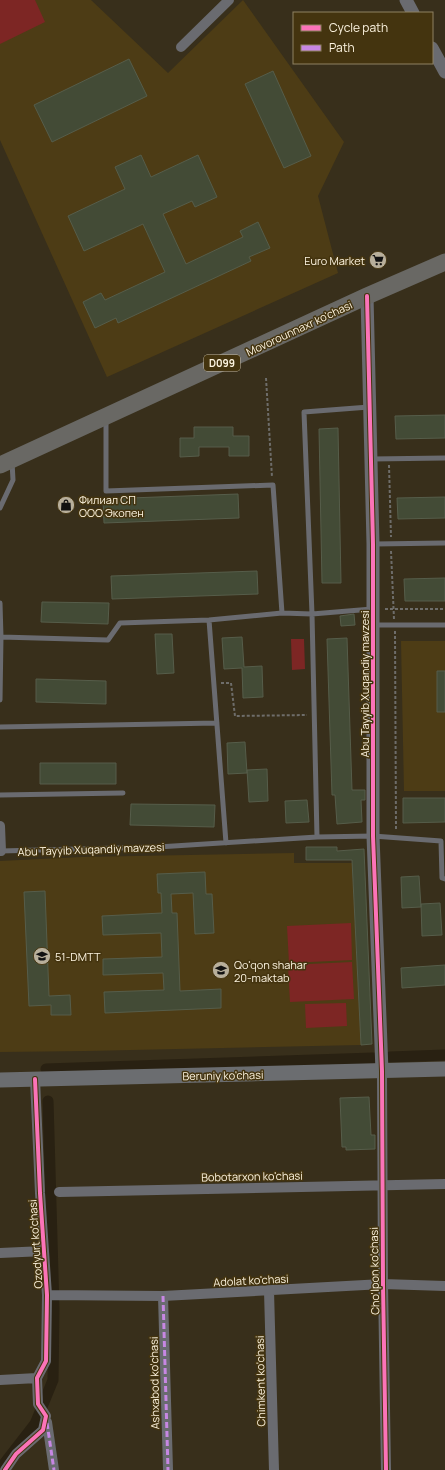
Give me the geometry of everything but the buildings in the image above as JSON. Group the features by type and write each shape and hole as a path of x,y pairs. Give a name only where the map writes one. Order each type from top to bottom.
{"highway":[{"name":"Movorounnaxr ko'chasi","path":"6,462 367,296 445,262"}],"main road":[{"name":"Beruniy ko'chasi","path":"0,1080 445,1069"}],"street":[{"path":"182,47 229,0"},
{"path":"406,0 412,12"},
{"path":"433,50 445,72"},
{"name":"Abu Tayyib Xuqandiy mavzesi","path":"367,296 374,609 373,836 382,1071"},
{"path":"0,826 1,851"},
{"name":"Cho'lpon ko'chasi","path":"382,1071 386,1470"},
{"name":"Ozodyurt ko'chasi","path":"34,1079 44,1251 52,1296 46,1361 37,1378 38,1404 42,1411 54,1470"},
{"name":"Bobotarxon ko'chasi","path":"59,1192 445,1184"},
{"path":"0,1253 44,1251"},
{"name":"Adolat ko'chasi","path":"52,1296 163,1296 383,1284 445,1286"},
{"name":"Chimkent ko'chasi","path":"269,1291 274,1470"},
{"name":"Ashxabod ko'chasi","path":"163,1296 168,1470"},
{"path":"0,1380 37,1378"},
{"path":"5,1470 16,1454 43,1430 42,1411"}],"lane":[{"path":"317,837 312,614 304,412 370,407"},
{"path":"106,417 106,490 273,486 282,613"},
{"path":"371,460 445,458"},
{"path":"0,508 13,480 6,462"},
{"path":"373,544 445,543"},
{"path":"0,603 0,700"},
{"path":"1,637 108,640 120,623 209,620 282,613 312,614 374,609"},
{"path":"209,620 226,843"},
{"path":"373,625 445,625"},
{"path":"0,727 217,723"},
{"path":"0,795 123,793"},
{"path":"373,836 443,841 442,878 445,879"},
{"name":"Abu Tayyib Xuqandiy mavzesi","path":"1,851 158,847 317,837 373,836"}],"path":[{"path":"266,378 273,487"},
{"path":"388,459 395,625 396,838"},
{"path":"374,609 445,609"},
{"path":"214,684 231,683 235,716 314,715"}],"shaded area":[{"path":"0,0 91,0 168,73 243,0 344,142 318,196 338,273 107,377 0,140"},
{"path":"0,0 35,0 45,22 0,44"},
{"path":"291,639 304,639 305,669 292,670"},
{"path":"401,641 445,641 445,791 404,791"},
{"name":"Qo'qon shahar 20-maktab","path":"294,853 294,863 352,863 361,1045 0,1052 0,861 82,857"},
{"path":"351,923 352,960 289,963 287,926"},
{"path":"352,962 354,999 290,1002 288,965"},
{"path":"346,1003 347,1026 306,1028 305,1004"}],"waterway":[{"path":"390,1057 445,1055"},
{"path":"46,1069 373,1058"},
{"path":"0,1469 35,1424 53,1380 54,1309 48,1101"}],"marked path":[{"path":"163,1296 168,1470"},
{"path":"47,1423 54,1470"}],"cycle path":[{"path":"367,296 373,544 373,836 382,1071 386,1470"},
{"path":"5,1470 16,1454 43,1430 46,1416 38,1404 37,1378 46,1361 47,1295 40,1193 35,1079"}],"place":[{"name":"Euro Market","path":"378,260"},
{"name":"Филиал СП ООО Экопен","path":"66,505"},
{"name":"51-DMTT","path":"42,956"},
{"name":"Qo'qon shahar 20-maktab","path":"221,970"}]}
